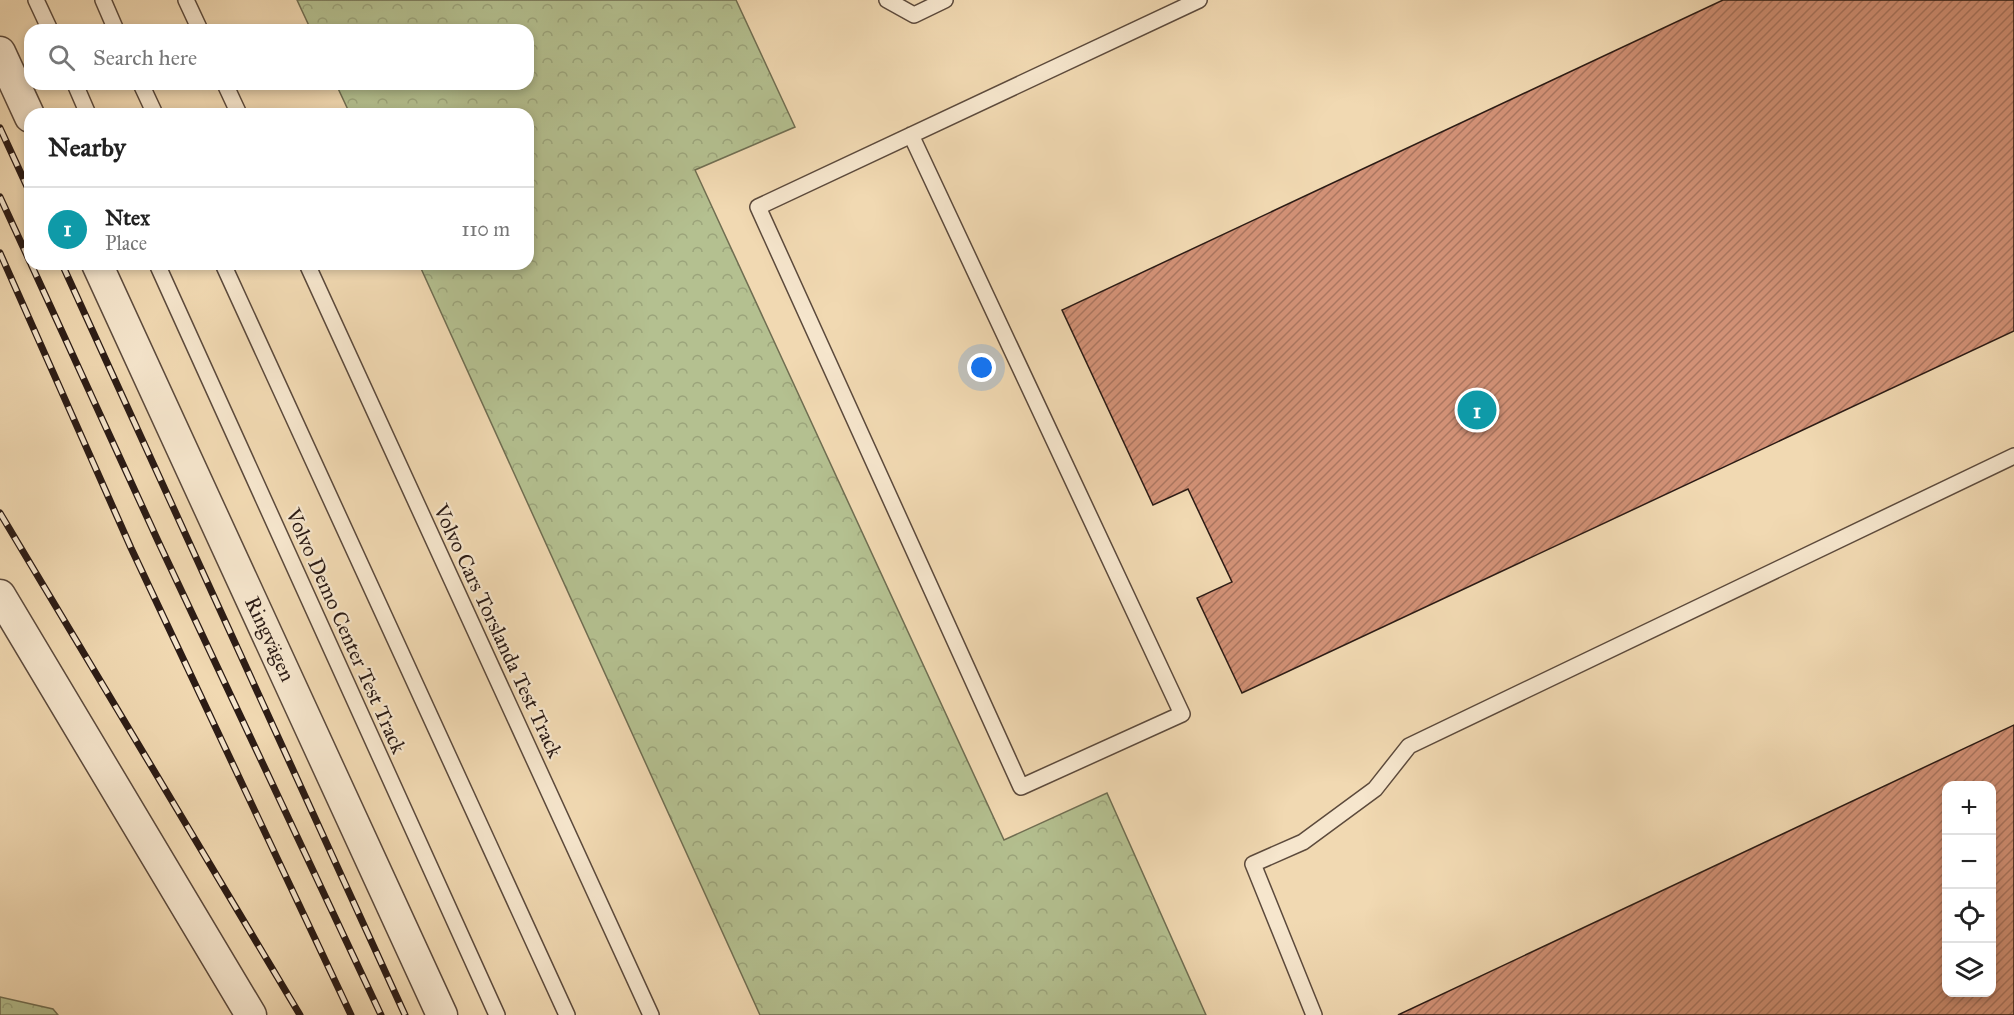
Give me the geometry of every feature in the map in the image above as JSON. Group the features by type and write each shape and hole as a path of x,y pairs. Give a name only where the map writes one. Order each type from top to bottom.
{"street":[{"path":"0,52 26,108"},
{"name":"Ringvägen","path":"100,270 442,1015"},
{"path":"0,595 251,1015"}],"lane":[{"path":"36,0 47,24"},
{"path":"103,0 113,24"},
{"path":"186,0 197,24"},
{"path":"887,0 914,15 945,0"},
{"path":"912,135 1182,714 1021,787 758,207 1199,0"},
{"path":"78,90 85,108"},
{"path":"144,90 152,108"},
{"path":"228,90 235,108"},
{"name":"Volvo Demo Center Test Track","path":"160,270 497,1015"},
{"path":"226,270 567,1015"},
{"name":"Volvo Cars Torslanda Test Track","path":"310,270 651,1015"},
{"path":"1314,1015 1253,864 1303,842 1375,789 1409,746 2014,456"}],"green space":[{"path":"297,0 736,0 795,127 695,170 1004,840 1107,793 1206,1015 760,1015 422,270 534,270 534,108 347,108 339,90 534,90 534,24 308,24"},
{"path":"0,997 53,1009 58,1015 0,1015"}],"building":[{"path":"1723,0 2014,0 2014,331 1242,693 1197,598 1232,582 1188,489 1153,505 1062,310"},
{"path":"2014,725 2014,1015 1398,1015"}],"railway":[{"path":"0,128 24,180"},
{"path":"0,197 24,249"},
{"path":"0,253 131,548 351,1015"},
{"path":"34,270 158,541 381,1015"},
{"path":"65,270 405,1015"},
{"path":"0,513 300,1015"}],"place":[{"name":"Ntex","path":"1477,410"}]}
